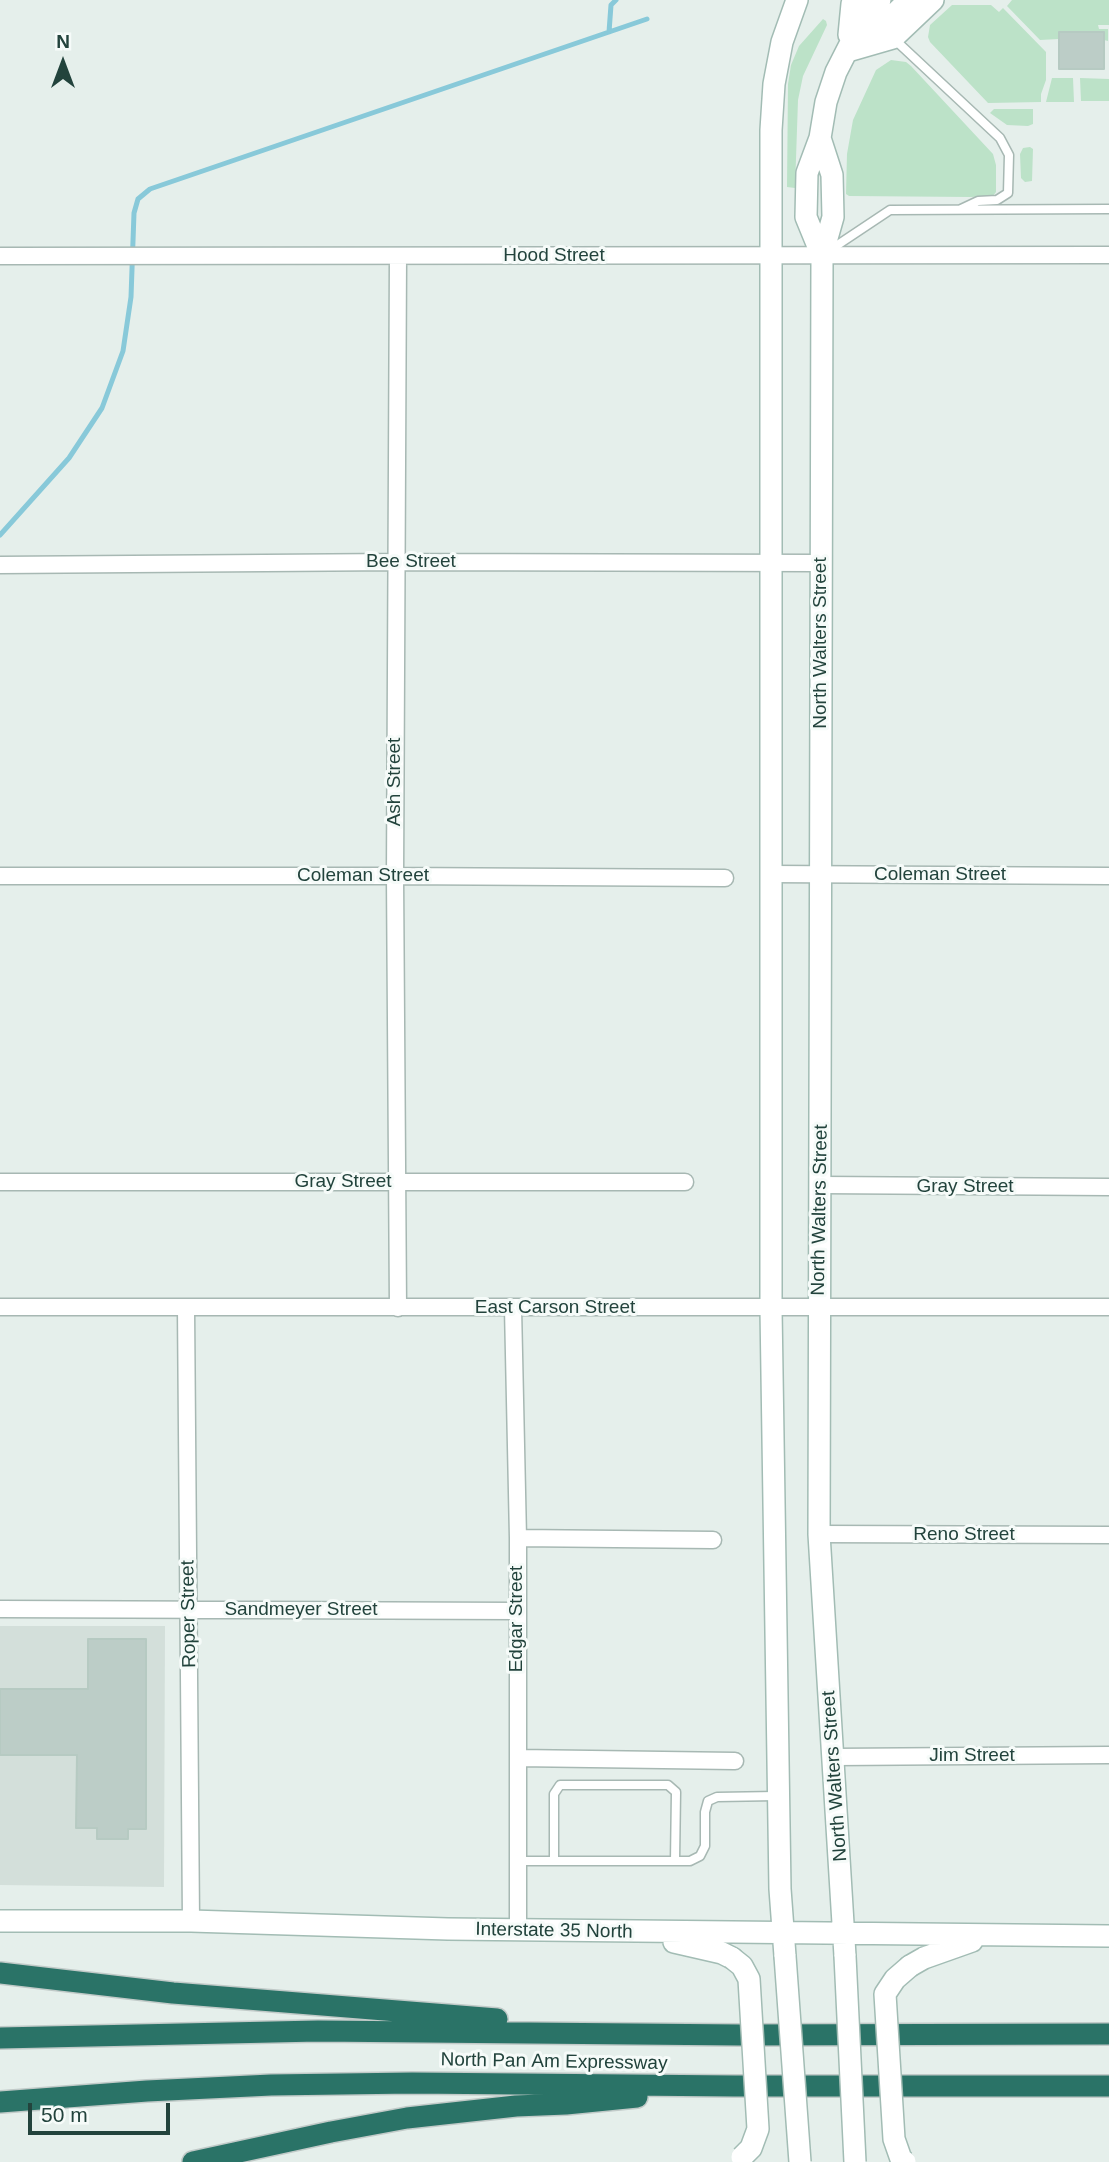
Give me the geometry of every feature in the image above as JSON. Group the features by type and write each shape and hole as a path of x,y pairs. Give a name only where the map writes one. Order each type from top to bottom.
{"highway":[{"path":"0,1973 173,1993 357,2009 740,2035"},
{"name":"North Pan Am Expressway","path":"0,2038 318,2031 740,2035 1109,2034"},
{"name":"North Pan Am Expressway","path":"0,2102 271,2085 412,2083 1109,2086"},
{"path":"193,2162 407,2118 735,2086"}],"main road":[{"path":"797,0 782,42 774,84 771,130 771,1309 780,1889 800,2162"},
{"path":"822,256 806,217 807,173 820,138 826,102 836,72 868,12 909,0"},
{"path":"868,12 933,0"},
{"path":"848,51 868,12"},
{"name":"North Walters Street","path":"822,256 819,1534 845,1933 855,2162"},
{"name":"Interstate 35 North","path":"0,1921 191,1921 625,1932 1109,1936"},
{"path":"625,1932 722,1953 742,1966 749,1979 758,2129 751,2148 738,2160"},
{"path":"905,2162 901,2159 894,2139 886,1994 895,1979 910,1966 924,1958 987,1936"}],"street":[{"name":"Hood Street","path":"0,256 1109,255"},
{"name":"Ash Street","path":"397,257 397,1308"},
{"name":"Bee Street","path":"0,565 821,563"},
{"name":"Coleman Street","path":"771,874 1109,876"},
{"name":"Coleman Street","path":"0,876 725,878"},
{"name":"Gray Street","path":"0,1182 685,1182"},
{"name":"Gray Street","path":"821,1185 1109,1187"},
{"name":"East Carson Street","path":"0,1307 1109,1307"},
{"name":"Roper Street","path":"186,1308 191,1921"},
{"name":"Edgar Street","path":"513,1308 517,1538 517,1930"},
{"name":"Reno Street","path":"819,1534 1109,1535"},
{"path":"517,1538 713,1540"},
{"name":"Sandmeyer Street","path":"0,1609 517,1611"},
{"name":"Jim Street","path":"834,1756 1109,1755"},
{"path":"517,1758 735,1761"}],"lane":[{"path":"868,12 1000,138 1009,155 1008,193 997,200 978,201 961,209"},
{"path":"822,256 890,210 1109,209"},
{"path":"554,1861 554,1794 560,1785 668,1785 676,1792 675,1861"},
{"path":"519,1861 690,1861 700,1856 705,1846 705,1812 708,1801 717,1797 779,1796"}],"shaded area":[{"path":"0,1626 165,1626 164,1887 0,1885"}],"green space":[{"path":"1012,0 1109,0 1109,25 1098,25 1099,29 1108,29 1108,41 1104,40 1104,32 1060,32 1059,39 1040,40 1007,6"},
{"path":"952,5 991,5 999,12 1003,8 1046,52 1046,80 1041,102 988,103 930,42 930,25"},
{"path":"823,19 827,25 803,76 798,100 795,188 787,187 788,84 791,65 799,46"},
{"path":"891,60 906,62 911,66 993,154 996,165 996,192 993,196 846,194 847,154 853,120 876,70"},
{"path":"1052,78 1073,78 1074,102 1046,102"},
{"path":"1080,78 1109,79 1109,101 1081,101"},
{"path":"994,109 1033,109 1033,124 1007,125 990,113"},
{"path":"1023,148 1033,149 1032,181 1025,182 1021,178 1020,154"}],"building":[{"path":"1059,32 1104,32 1104,69 1059,69"},
{"path":"88,1639 146,1639 146,1829 128,1829 128,1839 97,1839 97,1828 76,1828 77,1755 0,1755 0,1689 88,1689"}],"waterway":[{"path":"609,32 611,5 616,0"},
{"path":"0,535 69,458 102,408 123,351 131,297 134,213 138,199 150,189 647,19"}]}
